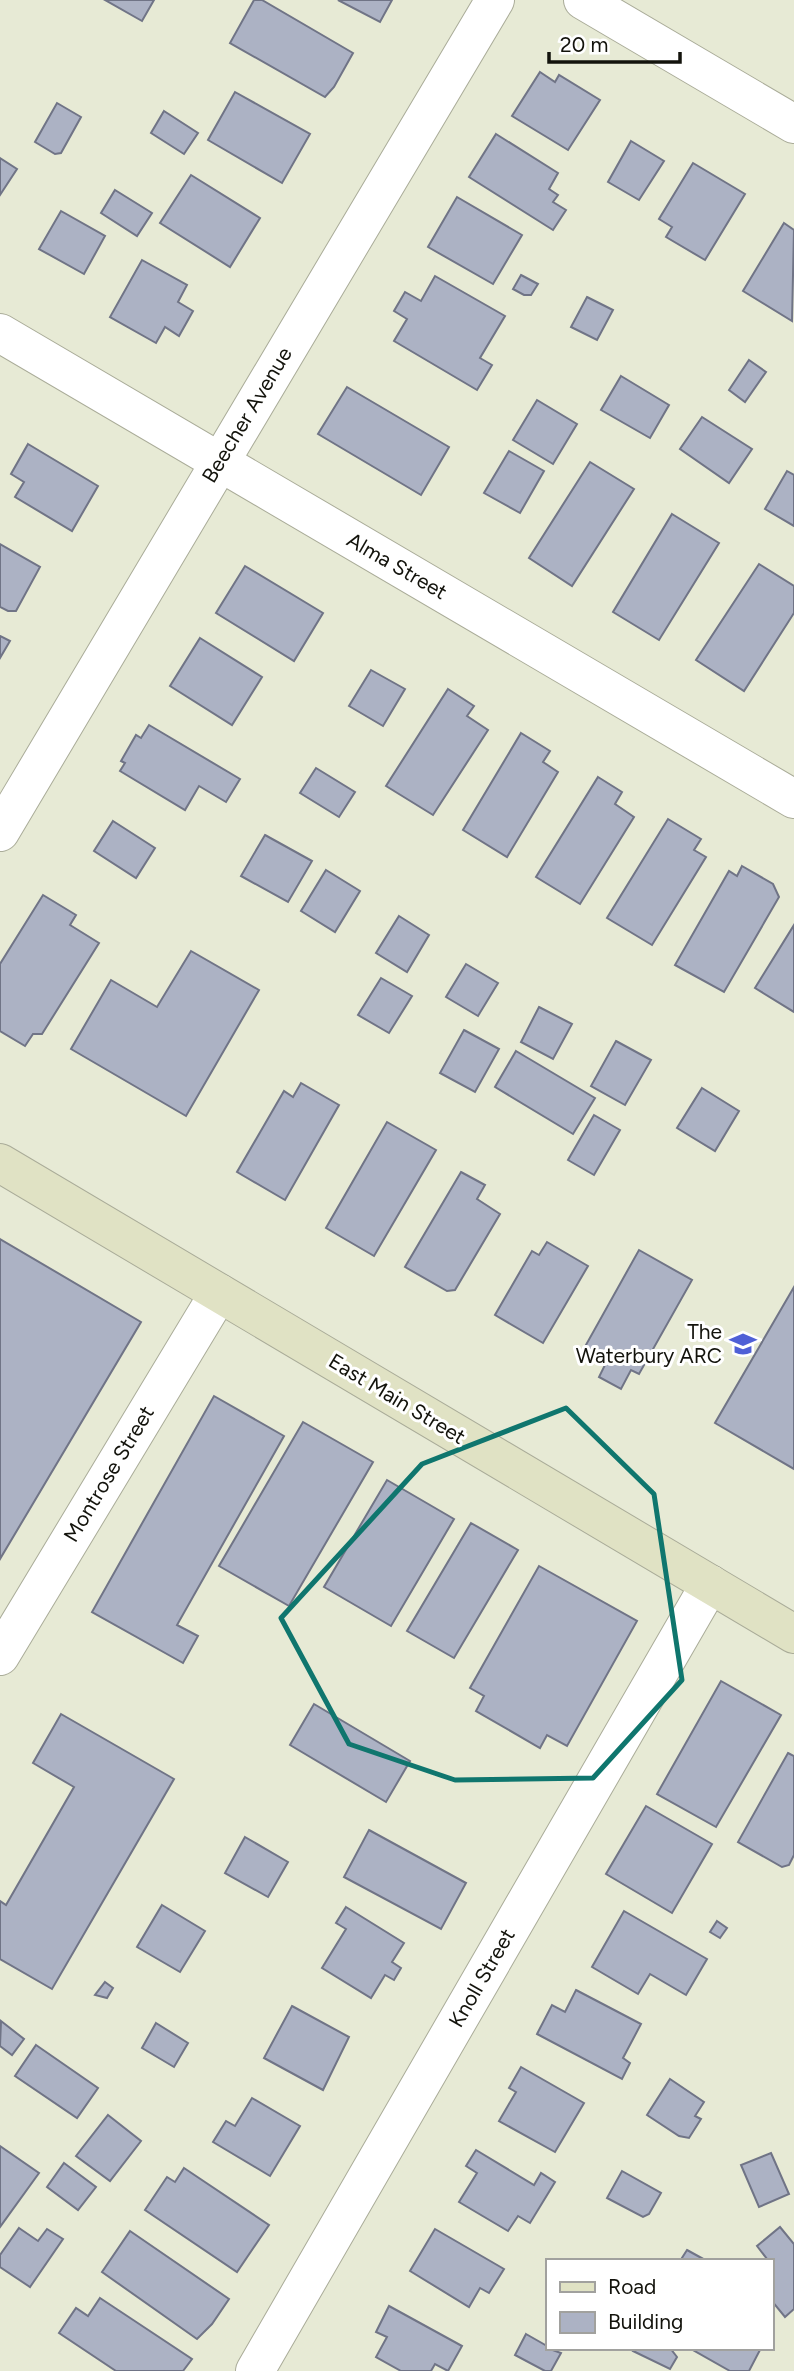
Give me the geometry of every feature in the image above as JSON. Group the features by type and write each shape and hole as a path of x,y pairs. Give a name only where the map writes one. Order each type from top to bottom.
{"main road":[{"name":"East Main Street","path":"0,1163 794,1634"}],"street":[{"name":"Beecher Avenue","path":"0,832 495,0"},
{"path":"583,0 794,124"},
{"name":"Alma Street","path":"0,333 794,799"},
{"name":"Montrose Street","path":"0,1656 219,1293"},
{"name":"Knoll Street","path":"255,2371 710,1584"}],"highlighted area":[{"path":"566,1408 654,1494 682,1680 593,1778 455,1780 349,1744 281,1618 422,1464"}],"building":[{"path":"105,0 154,0 142,21"},
{"path":"254,0 262,0 353,53 334,87 325,97 230,43"},
{"path":"338,0 392,0 380,22"},
{"path":"540,72 555,82 559,75 600,100 568,150 512,116"},
{"path":"235,92 310,134 282,183 208,140"},
{"path":"57,103 81,117 61,153 55,154 35,142"},
{"path":"164,111 198,133 184,154 151,133"},
{"path":"496,134 558,173 549,189 558,195 553,202 566,210 553,230 469,177"},
{"path":"631,141 664,161 639,200 608,182"},
{"path":"0,158 17,169 0,195"},
{"path":"693,163 745,194 705,260 666,237 672,227 659,219"},
{"path":"191,175 260,218 230,267 160,223"},
{"path":"115,190 152,213 137,236 101,213"},
{"path":"457,197 522,235 493,284 428,247"},
{"path":"61,211 105,236 84,274 39,249"},
{"path":"784,223 794,230 792,321 743,291"},
{"path":"142,260 187,285 178,302 193,311 179,336 165,327 156,343 110,317"},
{"path":"521,275 538,284 531,295 524,295 513,289"},
{"path":"435,276 505,316 480,358 492,365 477,390 394,341 407,319 394,311 405,292 421,301"},
{"path":"587,297 613,310 597,340 571,327"},
{"path":"749,360 766,372 745,402 729,390"},
{"path":"621,376 669,405 650,438 601,410"},
{"path":"347,387 449,447 421,495 318,434"},
{"path":"537,400 577,424 553,464 513,440"},
{"path":"702,417 752,449 729,483 680,449"},
{"path":"28,444 98,486 72,531 15,497 24,482 11,474"},
{"path":"509,451 544,471 520,513 484,493"},
{"path":"590,462 634,489 572,586 529,558"},
{"path":"787,471 794,475 794,526 765,509"},
{"path":"672,514 719,543 659,640 613,612"},
{"path":"0,544 40,567 16,611 0,607"},
{"path":"759,564 794,586 794,613 744,691 696,660"},
{"path":"245,566 323,613 294,661 216,613"},
{"path":"0,636 10,641 0,658"},
{"path":"200,638 262,677 232,725 170,686"},
{"path":"371,670 405,689 383,726 349,706"},
{"path":"448,689 474,706 467,716 488,730 433,815 386,786"},
{"path":"149,725 240,779 226,802 199,786 185,810 120,771 125,763 121,761 136,735 141,738"},
{"path":"521,733 550,751 543,762 558,772 507,857 463,830"},
{"path":"316,768 355,792 339,817 300,793"},
{"path":"598,777 622,792 615,804 634,817 580,904 536,877"},
{"path":"668,819 701,839 694,850 706,857 652,945 607,918"},
{"path":"113,821 155,848 136,878 94,851"},
{"path":"265,835 312,861 288,902 241,876"},
{"path":"742,866 773,884 779,897 724,992 675,965 729,871 737,876"},
{"path":"326,870 360,891 335,932 301,911"},
{"path":"43,895 76,915 70,925 99,943 42,1034 33,1034 25,1046 0,1031 0,964"},
{"path":"399,916 429,935 407,972 376,953"},
{"path":"794,925 794,1012 755,988"},
{"path":"191,951 259,990 186,1116 71,1049 111,980 157,1007"},
{"path":"466,964 498,983 478,1016 446,997"},
{"path":"381,978 412,996 389,1033 358,1015"},
{"path":"539,1007 572,1024 553,1059 521,1042"},
{"path":"464,1030 499,1049 475,1092 440,1073"},
{"path":"616,1041 651,1060 625,1105 591,1086"},
{"path":"516,1051 595,1098 573,1134 495,1087"},
{"path":"301,1083 339,1105 285,1200 237,1172 284,1091 293,1097"},
{"path":"702,1088 739,1111 715,1151 677,1128"},
{"path":"594,1115 620,1130 594,1175 568,1160"},
{"path":"387,1122 436,1150 374,1256 326,1228"},
{"path":"461,1172 485,1185 477,1199 500,1214 455,1290 447,1291 405,1267"},
{"path":"0,1239 141,1322 0,1559"},
{"path":"547,1242 588,1266 543,1343 495,1315 532,1251 539,1255"},
{"path":"639,1250 692,1280 639,1374 631,1370 621,1389 599,1377 605,1365 582,1352"},
{"path":"794,1287 794,1469 715,1423"},
{"path":"214,1396 284,1436 177,1625 198,1636 183,1663 92,1612"},
{"path":"303,1422 373,1462 289,1606 219,1566"},
{"path":"387,1480 454,1519 391,1626 324,1587"},
{"path":"471,1523 518,1550 454,1658 407,1631"},
{"path":"539,1566 637,1621 567,1746 547,1735 540,1748 476,1711 484,1696 470,1688"},
{"path":"721,1681 781,1715 716,1827 657,1794"},
{"path":"314,1704 410,1761 386,1802 290,1745"},
{"path":"61,1714 174,1779 52,1989 0,1959 0,1901 6,1905 74,1787 33,1763"},
{"path":"788,1753 794,1756 794,1855 789,1865 782,1867 738,1842"},
{"path":"646,1806 712,1844 672,1913 606,1874"},
{"path":"369,1830 466,1883 441,1929 344,1877"},
{"path":"245,1837 288,1862 268,1897 225,1873"},
{"path":"162,1905 205,1931 180,1972 137,1947"},
{"path":"346,1907 404,1943 392,1962 401,1968 394,1980 385,1975 371,1998 322,1968 346,1929 336,1923"},
{"path":"624,1911 707,1959 686,1995 650,1974 638,1994 592,1967"},
{"path":"717,1921 727,1928 720,1938 710,1932"},
{"path":"105,1982 113,1988 107,1998 95,1995"},
{"path":"576,1990 641,2024 623,2058 630,2063 622,2079 537,2034 552,2005 565,2012"},
{"path":"292,2006 349,2037 323,2090 264,2058"},
{"path":"1,2021 24,2039 12,2055 0,2046"},
{"path":"156,2023 188,2043 174,2067 142,2048"},
{"path":"36,2045 98,2088 77,2118 15,2076"},
{"path":"521,2067 584,2103 555,2152 499,2121 516,2092 509,2088"},
{"path":"670,2079 704,2102 695,2116 701,2119 689,2138 679,2136 647,2115"},
{"path":"252,2098 300,2126 270,2176 213,2142 226,2121 235,2126"},
{"path":"108,2115 141,2141 110,2181 76,2156"},
{"path":"0,2146 39,2173 0,2227"},
{"path":"476,2150 534,2185 541,2173 555,2182 530,2223 518,2216 508,2231 459,2202 477,2173 466,2166"},
{"path":"771,2153 789,2194 759,2207 741,2165"},
{"path":"64,2163 96,2187 78,2210 47,2187"},
{"path":"184,2168 269,2225 237,2272 145,2210 167,2177 175,2182"},
{"path":"622,2171 661,2193 649,2214 643,2217 607,2198"},
{"path":"780,2227 794,2244 794,2309 785,2317 773,2302 773,2259 767,2259 757,2246"},
{"path":"19,2228 38,2241 47,2229 63,2239 30,2287 0,2267 0,2255"},
{"path":"435,2229 504,2269 489,2293 480,2288 469,2307 410,2271"},
{"path":"130,2231 229,2299 212,2324 197,2339 102,2272"},
{"path":"687,2250 703,2259 681,2259"},
{"path":"100,2298 192,2359 183,2371 116,2371 59,2333 76,2308 88,2316"},
{"path":"389,2306 462,2346 448,2371 435,2364 431,2371 401,2371 376,2357 387,2337 376,2332"},
{"path":"526,2334 546,2345 546,2350 561,2353 551,2371 545,2371 515,2355"},
{"path":"672,2350 677,2357 670,2369 633,2351"},
{"path":"693,2350 760,2350 749,2371 730,2371"}],"place":[{"name":"The Waterbury ARC","path":"743,1344"}]}
